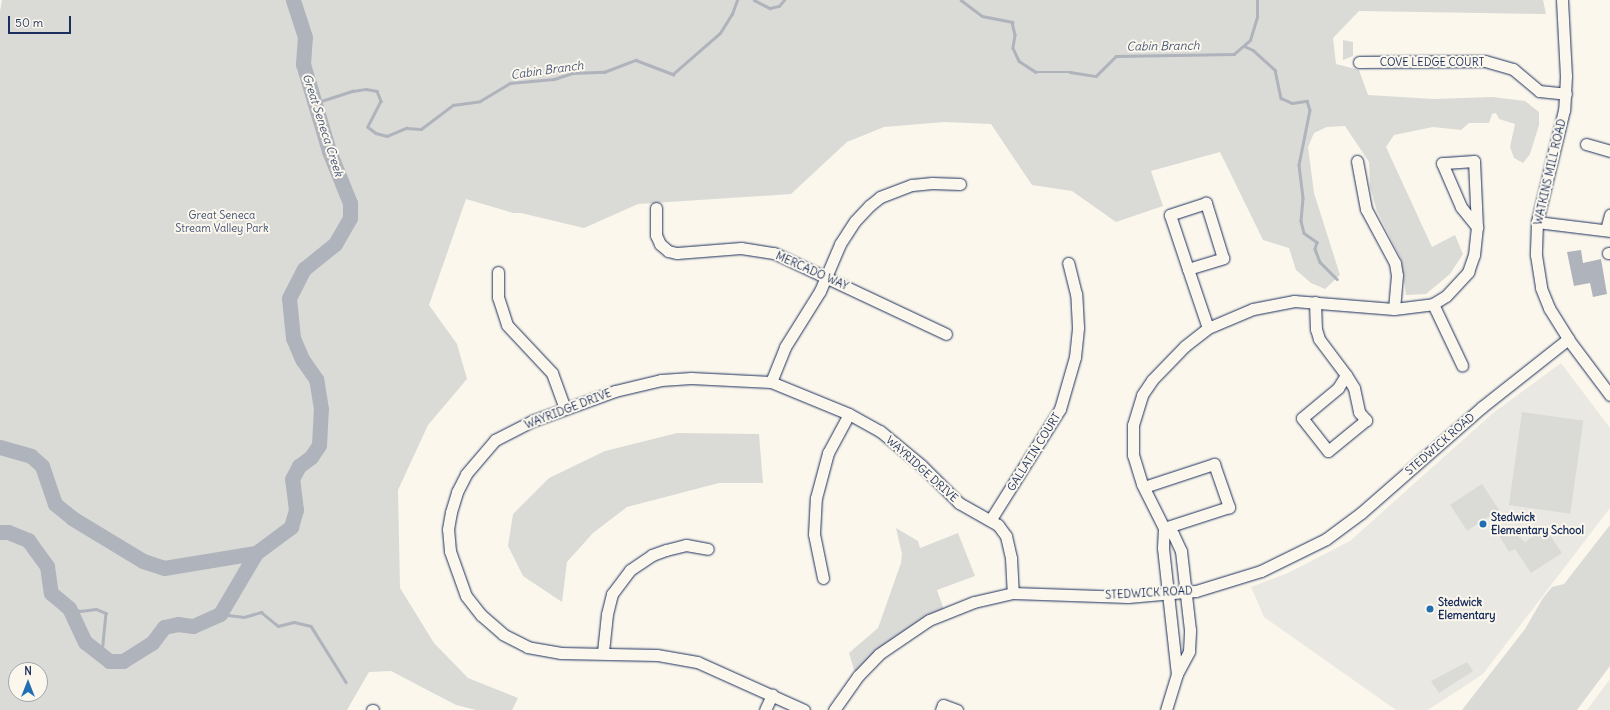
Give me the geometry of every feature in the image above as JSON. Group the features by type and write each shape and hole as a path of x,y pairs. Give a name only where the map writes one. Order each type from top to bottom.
{"street":[{"name":"WATKINS MILL ROAD","path":"1562,0 1566,94 1562,123 1537,222 1536,256 1541,288 1549,308 1568,339 1610,395"},
{"name":"COVE LEDGE COURT","path":"1359,62 1485,61 1514,69 1539,91 1566,94"},
{"path":"1586,144 1610,151"},
{"path":"1357,161 1366,209 1395,262 1397,275 1394,309"},
{"path":"1177,674 1170,594 1163,548 1164,528 1144,487 1133,455 1132,437 1136,409 1142,395 1162,369 1185,346 1208,328 1260,307 1294,302 1315,302 1394,309 1433,304 1457,286 1468,272 1474,255 1477,227 1474,161 1442,162 1461,207 1477,227"},
{"path":"771,382 785,346 827,276 840,244 855,221 880,197 912,185 932,183 960,184"},
{"path":"1188,269 1223,258 1206,203 1170,215 1188,269 1208,328"},
{"name":"MERCADO WAY","path":"656,208 656,235 660,244 668,251 678,253 741,248 774,253 827,276 946,334"},
{"path":"1537,222 1608,230 1610,215"},
{"name":"GALLATIN COURT","path":"991,519 1060,410 1075,357 1078,327 1076,294 1068,263"},
{"path":"498,272 498,297 507,326 552,373 565,409"},
{"path":"1315,302 1319,339 1346,375 1354,388 1359,412 1366,420 1328,451 1302,418 1338,388 1346,375"},
{"path":"1433,304 1462,365"},
{"name":"STEDWICK ROAD","path":"834,710 858,676 879,654 915,628 974,602 1013,593 1128,596 1187,593 1261,571 1326,539 1361,513 1482,407 1568,339"},
{"name":"WAYRIDGE DRIVE","path":"804,710 697,662 657,655 603,652 561,653 528,647 503,634 481,615 466,596 450,551 448,529 457,492 483,451 495,440 532,420 615,391 661,380 722,378 771,382 849,414 880,431 921,465 959,503 991,519 1006,536 1011,558 1013,593"},
{"path":"823,578 814,534 816,498 828,453 849,414"},
{"path":"1144,487 1214,464 1229,508 1164,528"},
{"path":"1164,528 1173,534 1181,551 1187,593 1190,630 1189,651 1177,674 1166,710"},
{"path":"603,652 606,614 612,594 630,570 652,555 666,550 686,545 708,549"},
{"path":"765,710 772,695"},
{"path":"941,710 943,706 957,710"}],"shaded area":[{"path":"1581,250 1583,263 1601,259 1607,294 1593,297 1590,283 1574,286 1567,252"},
{"name":"Stedwick Elementary School","path":"1561,363 1610,428 1610,508 1483,674 1428,710 1396,710 1264,617 1251,587 1288,573 1350,541 1493,413"},
{"path":"1610,679 1610,710 1587,710"}],"green space":[{"name":"Great Seneca Stream Valley Park","path":"2,0 1543,0 1546,14 1359,11 1333,38 1336,64 1359,70 1368,95 1434,99 1493,97 1525,101 1539,112 1539,125 1530,154 1523,163 1514,158 1510,147 1515,124 1499,119 1496,113 1492,114 1489,123 1469,123 1461,130 1433,127 1394,135 1386,147 1432,247 1455,235 1463,254 1450,274 1426,294 1406,295 1401,259 1377,211 1370,187 1369,162 1345,126 1327,127 1314,133 1308,147 1314,193 1340,275 1325,289 1311,283 1296,270 1289,248 1263,240 1220,152 1151,171 1163,206 1116,222 1072,191 1032,185 991,124 945,122 884,127 847,142 791,194 638,204 584,228 521,213 513,213 466,199 429,305 457,344 467,379 428,425 398,490 400,588 434,643 468,678 518,698 512,710 476,710 456,705 391,671 369,672 347,710 0,710 0,11"},
{"path":"1343,40 1353,42 1353,56 1343,60"},
{"path":"1522,412 1583,421 1570,514 1509,505"},
{"path":"677,433 759,434 763,483 719,483 627,507 593,533 567,562 562,602 523,576 508,546 513,514 549,478 605,451"},
{"path":"1482,484 1499,510 1467,531 1450,505"},
{"path":"1610,525 1610,666 1577,710 1462,710 1525,629 1543,598 1552,587 1564,584"},
{"path":"1508,527 1525,542 1545,528 1562,553 1531,573 1515,549 1509,552 1498,534"},
{"path":"896,528 918,541 920,548 958,533 975,576 937,590 945,613 856,676 849,653 878,628 901,563 902,554"},
{"path":"1467,662 1473,671 1439,693 1431,681"}],"waterway":[{"name":"Great Seneca Creek","path":"0,532 8,532 28,540 47,566 51,593 69,608 85,642 109,661 123,661 152,643 164,627 178,624 193,626 220,614 256,553 291,527 296,510 292,479 299,466 311,457 319,445 321,409 316,379 302,359 293,338 289,298 304,269 335,244 350,218 350,203 329,151 303,64 305,37 293,0"},
{"name":"Cabin Branch","path":"315,103 353,91 366,89 377,91 381,101 368,127 376,133 387,136 406,128 421,129 453,105 480,101 510,83 554,79 572,73 604,72 636,60 673,74 720,33 732,14 737,0"},
{"name":"Cabin Branch","path":"754,0 770,8 779,6 784,0"},
{"name":"Cabin Branch","path":"961,0 982,16 1012,22 1015,35 1013,48 1019,61 1036,72 1070,72 1096,76 1116,56 1234,54 1250,40 1257,17 1257,0"},
{"path":"1244,46 1253,50 1275,70 1281,98 1292,103 1307,101 1310,110 1299,165 1303,198 1301,221 1304,233 1317,242 1315,249 1320,262 1337,279"},
{"name":"Great Seneca Creek","path":"0,447 31,456 42,466 55,504 72,518 143,561 164,568 256,553"},
{"name":"Great Seneca Creek","path":"69,608 80,611 96,609 106,613 102,654"},
{"path":"220,614 244,617 261,612 278,626 294,622 311,626 346,682"}],"place":[{"name":"Stedwick Elementary School","path":"1483,524"},
{"name":"Stedwick Elementary","path":"1430,609"}]}
